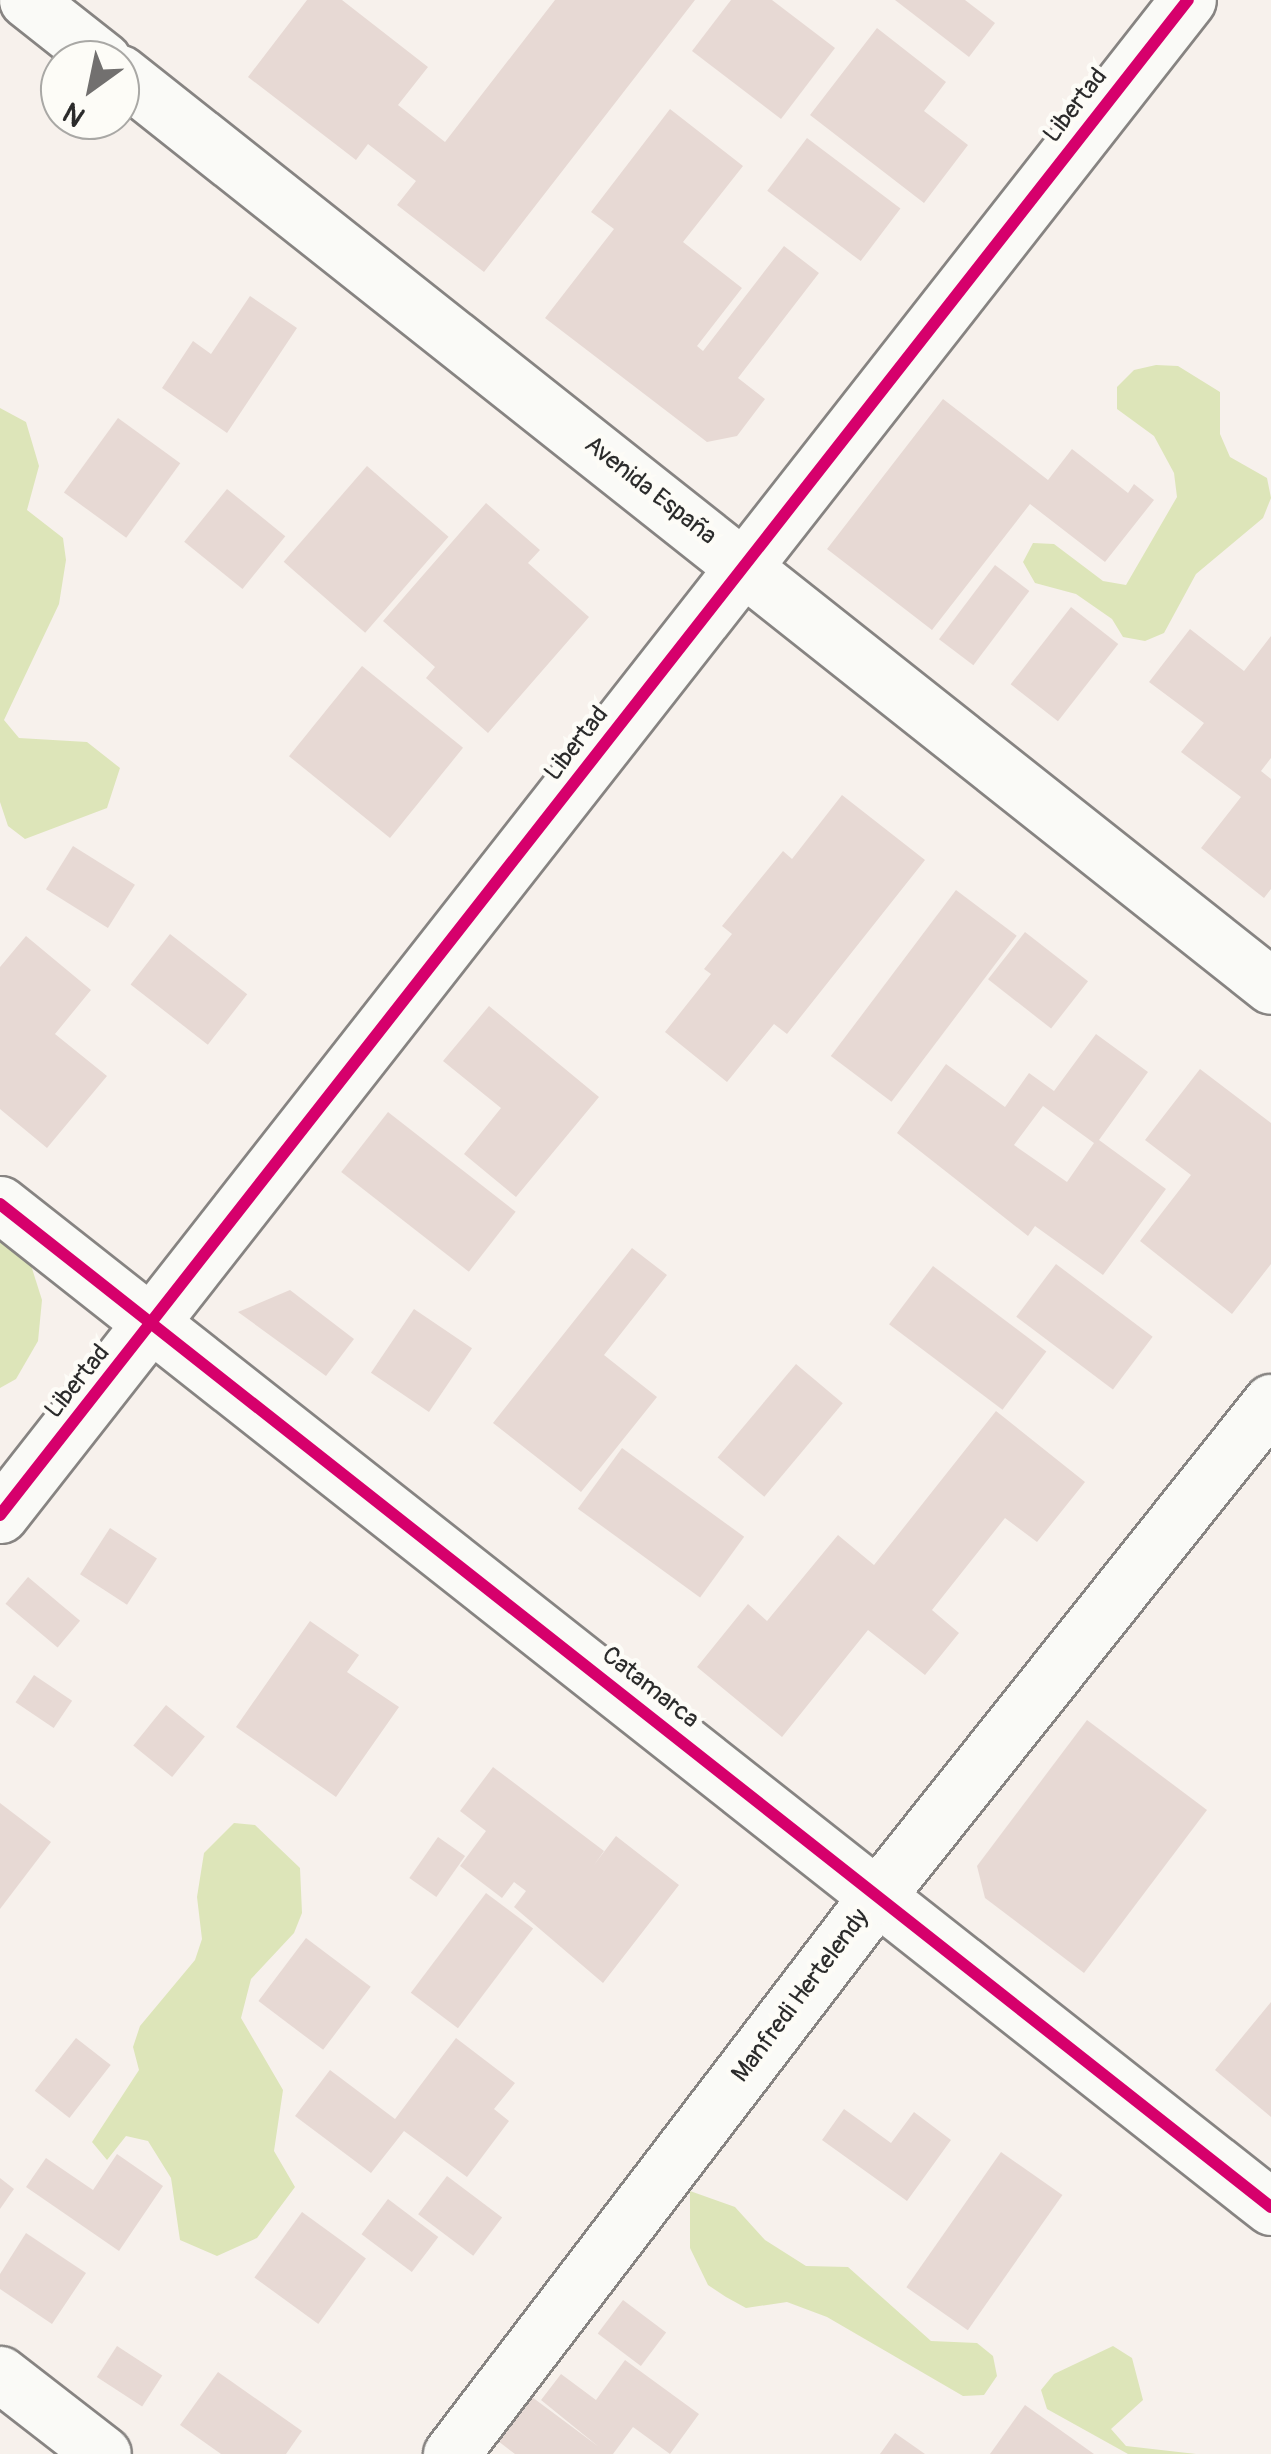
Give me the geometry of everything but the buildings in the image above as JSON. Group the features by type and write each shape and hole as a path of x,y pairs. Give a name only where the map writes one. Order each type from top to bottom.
{"street":[{"path":"27,0 78,40"},
{"name":"Libertad","path":"0,1515 1188,0"},
{"name":"Avenida España","path":"140,89 1271,986"},
{"name":"Catamarca","path":"0,1204 1271,2207"},
{"name":"Manfredi Hertelendy","path":"451,2454 877,1896 1271,1402"},
{"path":"0,2374 102,2454"}],"green space":[{"path":"1178,366 1220,392 1220,434 1230,457 1267,478 1271,498 1263,518 1196,574 1164,633 1145,641 1123,637 1112,619 1076,594 1035,583 1023,562 1033,543 1054,544 1103,581 1126,585 1177,497 1174,473 1154,436 1117,409 1117,387 1134,370"},
{"path":"0,408 26,422 39,466 27,510 63,538 66,560 59,604 4,720 19,738 87,742 120,768 107,808 25,839 8,826 0,802"},
{"path":"0,1238 29,1259 42,1300 38,1341 16,1379 0,1388"},
{"path":"234,1823 255,1825 300,1868 302,1913 294,1933 251,1979 241,2018 283,2090 274,2151 295,2187 257,2238 217,2256 180,2240 171,2178 148,2141 126,2136 107,2160 92,2142 139,2070 133,2047 140,2026 195,1960 202,1939 197,1897 204,1853"},
{"path":"690,2191 735,2207 765,2240 806,2266 848,2267 931,2341 977,2343 993,2356 997,2376 984,2395 963,2396 827,2317 787,2302 746,2308 726,2297 708,2285 690,2248"},
{"path":"1113,2346 1132,2358 1143,2400 1111,2429 1126,2446 1196,2454 1128,2454 1047,2409 1041,2390 1054,2374"}],"cycle path":[{"path":"0,1515 1188,0"},
{"path":"0,1204 1271,2207"}]}
